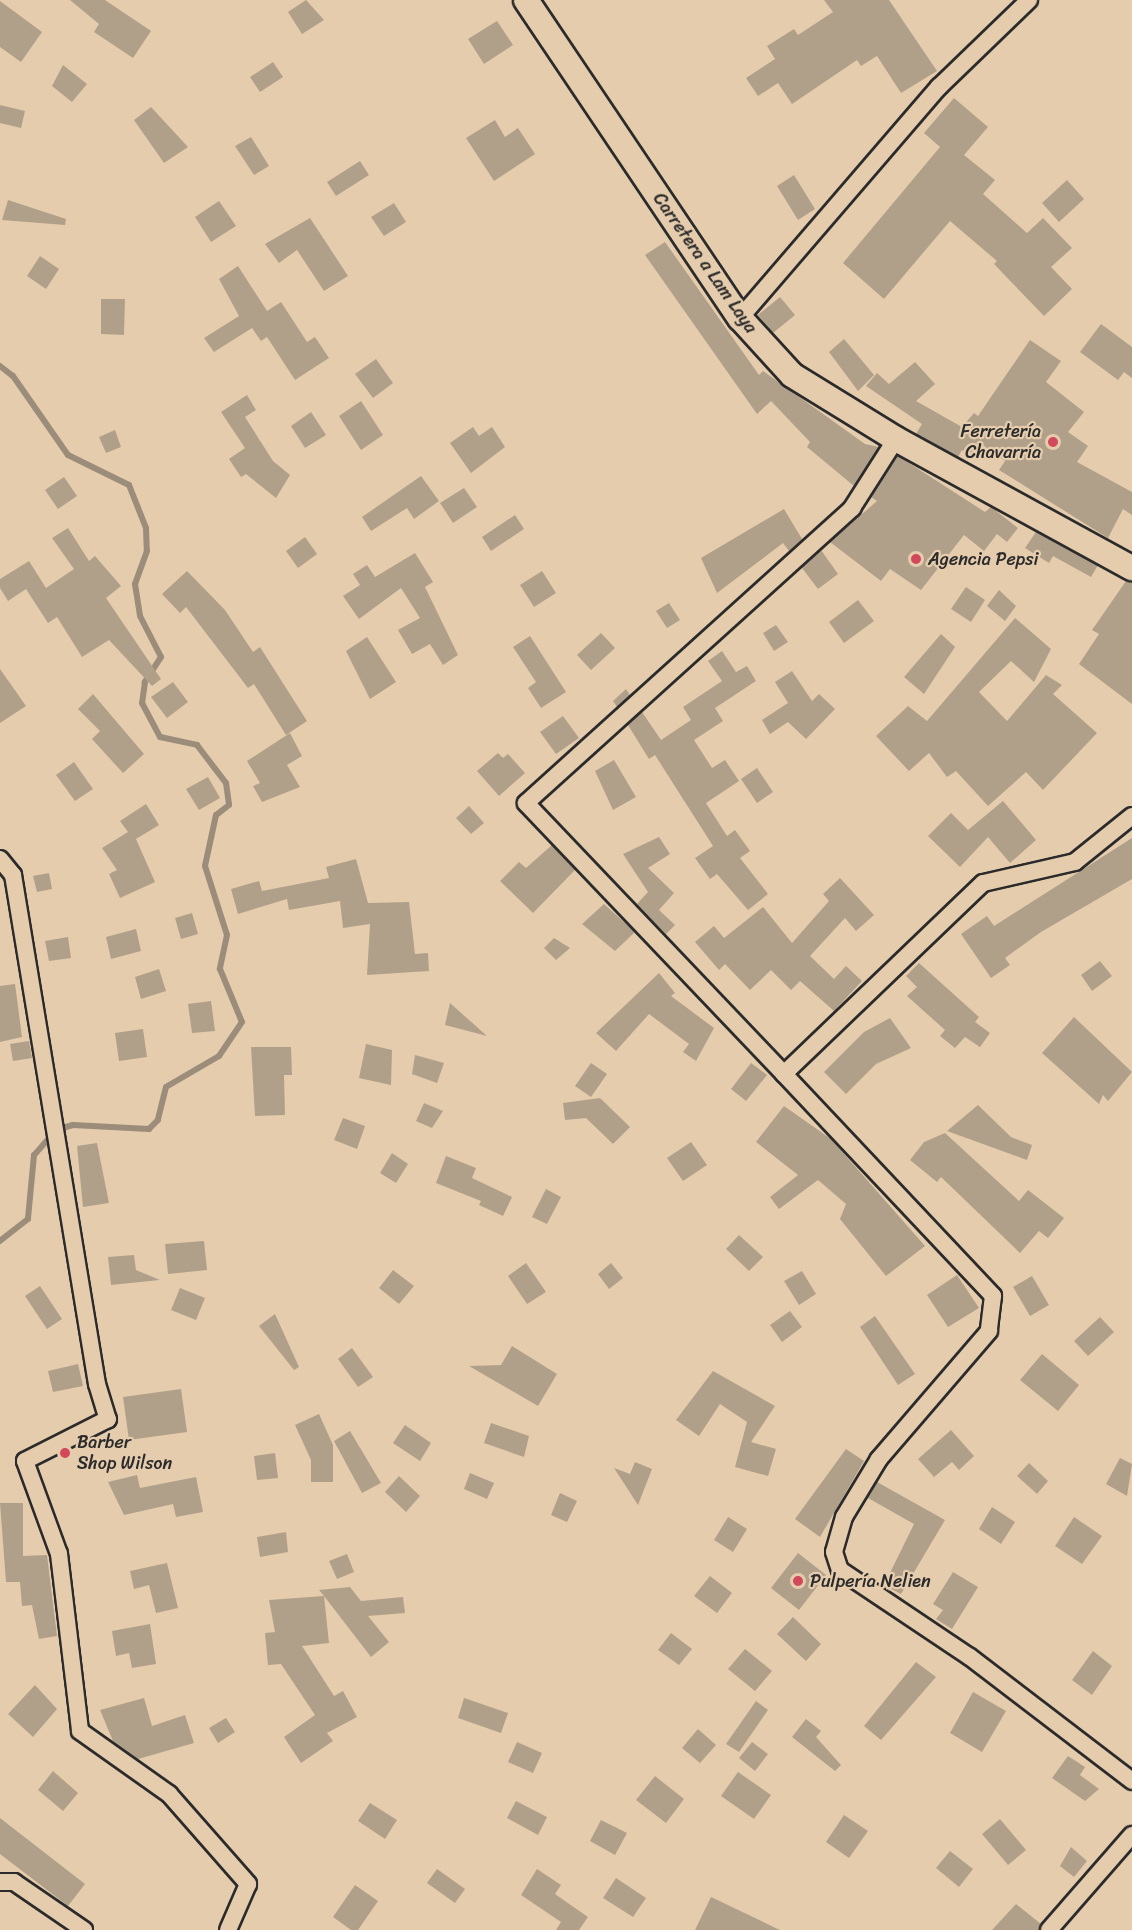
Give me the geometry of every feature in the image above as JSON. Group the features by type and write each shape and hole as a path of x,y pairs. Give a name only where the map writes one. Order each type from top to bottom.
{"main road":[{"name":"Carretera a Lam Laya","path":"526,0 740,318 792,375 896,439 1132,568"}],"street":[{"path":"740,318 939,87 1029,0"},
{"path":"896,439 852,508 526,803 993,1296 989,1331 879,1459 844,1517 834,1551 840,1570 970,1657 1132,1781"},
{"path":"784,1074 983,883 1075,862 1132,816"},
{"path":"0,859 13,875 98,1384 108,1419 25,1461 59,1554 80,1731 169,1794 248,1884 228,1930"},
{"path":"1049,1930 1132,1834"},
{"path":"0,1882 14,1882 84,1930"}],"building":[{"path":"70,0 105,0 151,31 133,58 94,32 99,24"},
{"path":"306,0 324,20 302,34 288,12"},
{"path":"824,0 889,0 937,71 901,93 877,56 861,66 857,60 792,104 778,83 758,96 746,78 775,59 767,46 794,29 798,35 833,12"},
{"path":"0,1 42,32 21,62 0,47"},
{"path":"497,21 513,45 484,64 468,39"},
{"path":"273,62 283,77 260,92 250,77"},
{"path":"63,65 87,84 72,102 52,86"},
{"path":"954,98 988,127 964,155 995,180 983,194 1027,233 1043,218 1072,248 1051,267 1072,289 1044,316 994,264 997,261 950,221 884,299 843,263 940,147 924,133"},
{"path":"0,105 25,111 21,128 0,123"},
{"path":"151,107 188,147 164,163 134,120"},
{"path":"495,120 505,137 518,128 535,154 494,181 466,138"},
{"path":"251,137 269,166 254,175 235,146"},
{"path":"360,161 369,175 336,196 327,182"},
{"path":"794,175 815,209 798,220 777,186"},
{"path":"1067,180 1084,199 1059,222 1042,203"},
{"path":"8,200 66,219 65,225 2,220"},
{"path":"219,201 236,226 211,242 195,217"},
{"path":"394,203 406,222 384,236 371,217"},
{"path":"310,218 348,276 324,291 297,250 279,263 265,244"},
{"path":"665,242 759,375 763,371 865,444 879,447 854,486 807,447 810,442 771,401 757,414 645,255"},
{"path":"40,256 59,269 46,289 27,276"},
{"path":"238,266 267,311 281,302 307,342 315,337 329,358 295,380 267,337 261,341 252,328 214,352 204,338 239,316 219,279"},
{"path":"780,297 795,315 773,333 758,315"},
{"path":"101,299 125,299 124,335 101,334"},
{"path":"1101,324 1132,347 1132,378 1124,372 1118,380 1080,352"},
{"path":"844,339 874,375 858,391 829,352"},
{"path":"1030,340 1061,361 1046,382 1084,412 1068,432 1088,446 1077,462 1132,492 1132,515 1123,509 1108,538 999,470 1005,461 980,443 970,456 962,450 958,457 916,434 922,424 866,386 877,373 889,384 915,362 935,384 916,401 962,427 974,413 978,416"},
{"path":"376,359 393,383 373,398 355,374"},
{"path":"247,395 256,410 245,417 273,461 290,475 276,498 246,474 241,477 229,459 245,448 221,412"},
{"path":"361,401 383,435 361,450 339,416"},
{"path":"311,412 326,435 305,448 291,426"},
{"path":"473,427 479,436 492,427 505,447 471,473 450,443"},
{"path":"115,430 121,447 106,453 99,437"},
{"path":"898,456 985,512 991,507 1018,528 1007,542 997,534 984,551 964,535 921,590 890,569 881,581 830,542 877,501 871,497"},
{"path":"421,476 439,501 414,519 407,508 371,531 362,517"},
{"path":"64,477 77,496 58,509 45,490"},
{"path":"464,488 477,507 453,523 440,503"},
{"path":"784,509 802,539 789,551 783,543 717,593 701,558"},
{"path":"515,515 524,529 491,551 482,537"},
{"path":"68,528 89,561 95,556 121,586 106,598 161,679 152,686 109,640 82,657 57,617 48,623 26,589 8,601 0,588 0,579 29,561 46,588 74,569 52,538"},
{"path":"1036,532 1098,565 1091,577 1053,556 1049,563 1025,548"},
{"path":"305,537 317,554 298,568 286,551"},
{"path":"821,550 838,574 818,589 802,568"},
{"path":"415,553 433,582 425,587 458,655 443,665 430,644 412,654 398,630 420,618 401,588 359,619 343,596 360,585 353,574 367,565 375,577"},
{"path":"187,571 225,610 253,652 260,647 307,721 286,735 254,684 248,688 186,607 180,613 162,594"},
{"path":"542,571 556,593 534,607 520,585"},
{"path":"1126,581 1132,582 1132,704 1079,664 1099,634 1092,630"},
{"path":"966,587 985,600 971,622 951,609"},
{"path":"999,590 1016,606 1005,621 987,606"},
{"path":"858,600 874,621 844,643 829,622"},
{"path":"669,603 680,620 667,628 656,611"},
{"path":"1015,618 1051,649 1034,682 1011,661 979,692 1007,721 1046,675 1062,685 1053,694 1097,733 1043,790 1026,772 988,806 956,771 947,777 929,753 909,771 876,736 908,706 927,721"},
{"path":"776,625 788,642 774,651 763,633"},
{"path":"601,633 615,648 591,670 577,655"},
{"path":"941,634 955,647 924,694 904,677"},
{"path":"530,636 566,692 541,708 528,688 536,682 513,647"},
{"path":"367,637 396,682 370,699 346,651"},
{"path":"722,651 736,672 747,666 756,681 715,708 723,721 694,740 712,768 725,760 739,781 706,803 727,836 735,830 750,851 740,858 768,894 748,910 717,874 710,879 695,858 713,846 655,755 649,759 628,725 642,712 661,740 691,720 683,707 722,681 708,661"},
{"path":"0,669 26,706 0,723"},
{"path":"792,671 812,701 819,694 835,709 806,739 788,722 770,734 762,720 788,703 775,682"},
{"path":"173,682 188,702 167,718 151,697"},
{"path":"626,689 630,695 617,707 613,701"},
{"path":"93,694 144,754 123,773 92,739 100,731 78,709"},
{"path":"563,716 579,738 556,754 540,732"},
{"path":"290,733 302,756 287,765 300,787 262,802 253,786 260,783 247,761"},
{"path":"498,753 503,758 508,754 525,773 499,796 477,771"},
{"path":"614,760 636,797 613,810 595,771"},
{"path":"74,762 93,789 75,801 56,775"},
{"path":"757,768 773,792 757,803 741,779"},
{"path":"208,777 220,798 199,810 186,789"},
{"path":"1003,801 1036,840 1010,863 988,837 960,867 928,836 951,813 968,830"},
{"path":"146,804 159,825 136,839 155,882 120,898 109,874 117,870 102,848 128,832 120,821"},
{"path":"469,806 484,823 471,834 456,818"},
{"path":"659,837 670,854 648,868 674,893 659,910 675,925 666,934 637,904 648,892 623,854"},
{"path":"1132,838 1132,879 1041,932 1005,958 1010,965 991,978 961,934 987,916 994,926"},
{"path":"552,845 575,870 533,913 500,881 519,862 526,868"},
{"path":"356,859 368,903 409,902 415,954 428,953 429,971 367,975 370,924 343,928 340,901 289,910 287,899 238,914 231,889 259,881 262,891 329,878 326,867"},
{"path":"49,873 52,889 37,892 33,876"},
{"path":"840,878 874,915 856,931 845,918 810,956 834,979 846,966 862,981 834,1011 800,981 791,990 771,970 750,990 725,964 719,970 695,942 714,926 724,938 763,907 792,943 829,901 823,894"},
{"path":"604,904 635,932 615,951 582,924"},
{"path":"192,913 198,934 181,939 175,918"},
{"path":"136,929 141,951 111,959 106,937"},
{"path":"68,937 71,958 49,961 45,941"},
{"path":"554,938 570,948 556,960 544,948"},
{"path":"1100,961 1112,976 1092,991 1081,975"},
{"path":"919,963 979,1017 975,1022 990,1033 980,1047 965,1037 955,1048 940,1036 945,1030 907,996 917,987 906,976"},
{"path":"159,969 166,991 141,999 135,977"},
{"path":"659,973 675,993 671,996 714,1028 696,1061 683,1052 689,1044 649,1014 616,1051 596,1033"},
{"path":"15,984 22,1037 0,1042 0,986"},
{"path":"211,1001 215,1031 192,1033 188,1004"},
{"path":"450,1003 487,1036 445,1025"},
{"path":"1074,1017 1132,1072 1108,1101 1103,1095 1099,1104 1042,1053"},
{"path":"890,1018 911,1048 876,1064 846,1094 824,1072 864,1032"},
{"path":"143,1029 147,1057 119,1061 115,1033"},
{"path":"29,1041 32,1058 13,1061 10,1044"},
{"path":"366,1044 392,1050 391,1085 359,1078"},
{"path":"251,1047 291,1047 292,1075 284,1075 285,1115 255,1116"},
{"path":"415,1055 444,1063 437,1083 412,1074"},
{"path":"591,1063 607,1074 591,1097 575,1086"},
{"path":"751,1063 767,1075 746,1101 731,1089"},
{"path":"600,1098 630,1127 613,1144 586,1118 565,1120 563,1103"},
{"path":"424,1103 443,1111 432,1128 416,1121"},
{"path":"978,1105 1011,1137 1032,1145 1027,1160 947,1131"},
{"path":"784,1106 831,1139 925,1246 886,1276 840,1219 846,1204 818,1180 779,1209 770,1197 798,1175 756,1142"},
{"path":"343,1118 365,1126 357,1149 334,1140"},
{"path":"945,1133 1019,1201 1028,1190 1064,1218 1048,1238 1039,1231 1020,1253 941,1177 937,1182 910,1160 924,1142"},
{"path":"691,1142 707,1165 683,1181 667,1158"},
{"path":"97,1143 109,1203 83,1207 77,1146"},
{"path":"392,1153 408,1164 396,1183 380,1173"},
{"path":"446,1156 476,1168 472,1178 512,1197 503,1216 479,1205 481,1201 436,1183"},
{"path":"546,1189 561,1197 547,1224 532,1217"},
{"path":"739,1235 763,1257 749,1271 726,1249"},
{"path":"204,1241 207,1270 168,1274 165,1244"},
{"path":"134,1255 136,1270 160,1280 111,1285 108,1257"},
{"path":"526,1263 546,1292 527,1304 508,1276"},
{"path":"611,1263 623,1278 609,1289 598,1274"},
{"path":"393,1270 414,1286 399,1304 379,1288"},
{"path":"802,1271 816,1294 799,1305 784,1281"},
{"path":"957,1275 979,1308 948,1327 927,1295"},
{"path":"1032,1276 1049,1305 1030,1316 1013,1287"},
{"path":"40,1286 62,1319 47,1329 25,1296"},
{"path":"180,1288 205,1298 196,1320 171,1310"},
{"path":"790,1311 802,1327 782,1342 770,1325"},
{"path":"275,1314 299,1367 294,1370 259,1326"},
{"path":"875,1316 915,1374 898,1385 860,1327"},
{"path":"1100,1317 1114,1332 1088,1356 1074,1341"},
{"path":"512,1346 557,1374 538,1406 469,1366 501,1365"},
{"path":"352,1348 373,1377 358,1387 338,1359"},
{"path":"1042,1354 1079,1385 1058,1411 1020,1380"},
{"path":"78,1364 83,1386 53,1392 48,1371"},
{"path":"713,1371 775,1406 751,1442 776,1449 768,1476 735,1467 747,1422 720,1404 699,1436 676,1420"},
{"path":"181,1389 187,1432 129,1440 123,1397"},
{"path":"319,1414 333,1445 333,1482 311,1482 311,1460 295,1425"},
{"path":"491,1423 529,1436 524,1457 484,1443"},
{"path":"405,1425 431,1443 420,1461 393,1443"},
{"path":"951,1430 974,1456 959,1470 952,1462 934,1477 918,1459"},
{"path":"350,1431 381,1483 362,1493 334,1441"},
{"path":"846,1449 864,1461 820,1537 795,1519"},
{"path":"275,1453 278,1478 257,1480 254,1456"},
{"path":"1120,1458 1132,1464 1127,1496 1106,1484"},
{"path":"635,1462 652,1469 638,1505 614,1468 630,1474"},
{"path":"1029,1463 1048,1481 1037,1494 1017,1476"},
{"path":"470,1473 494,1483 487,1499 464,1489"},
{"path":"137,1475 140,1488 196,1477 203,1512 176,1517 173,1504 124,1515 108,1482"},
{"path":"399,1476 420,1496 406,1512 385,1492"},
{"path":"877,1482 945,1520 901,1594 884,1585 914,1524 868,1498"},
{"path":"560,1493 577,1501 567,1522 551,1515"},
{"path":"0,1503 23,1503 23,1556 47,1555 57,1636 39,1639 32,1605 22,1606 20,1582 6,1582"},
{"path":"992,1507 1015,1522 1001,1544 979,1529"},
{"path":"728,1517 747,1529 733,1552 714,1540"},
{"path":"1074,1517 1102,1536 1082,1564 1055,1546"},
{"path":"286,1532 288,1552 260,1557 257,1537"},
{"name":"Pulpería Nelien","path":"798,1553 826,1575 799,1610 771,1588"},
{"path":"347,1554 354,1572 337,1579 329,1561"},
{"path":"167,1563 178,1608 156,1613 149,1585 134,1589 130,1571"},
{"path":"953,1572 978,1587 952,1629 936,1619 943,1610 933,1604"},
{"path":"710,1576 732,1593 717,1613 694,1596"},
{"path":"350,1587 361,1601 403,1597 405,1613 368,1616 389,1642 371,1657 319,1590"},
{"path":"324,1596 329,1643 302,1646 334,1696 343,1691 357,1717 327,1733 333,1741 301,1763 284,1737 315,1715 281,1664 268,1665 265,1633 275,1632 269,1600"},
{"path":"793,1617 821,1644 806,1661 777,1634"},
{"path":"150,1624 156,1664 132,1668 129,1653 116,1656 112,1631"},
{"path":"671,1633 692,1649 679,1665 658,1650"},
{"path":"745,1649 772,1671 755,1691 728,1669"},
{"path":"1093,1651 1112,1666 1092,1695 1072,1680"},
{"path":"916,1662 936,1677 881,1740 864,1726"},
{"path":"35,1685 57,1709 33,1737 8,1714"},
{"path":"973,1692 1006,1711 982,1752 950,1733"},
{"path":"144,1698 152,1726 185,1715 194,1743 138,1759 113,1741 100,1710"},
{"path":"464,1698 508,1713 501,1733 458,1718"},
{"path":"756,1701 768,1710 739,1752 726,1744"},
{"path":"226,1718 235,1732 218,1743 209,1728"},
{"path":"806,1719 821,1731 816,1737 841,1765 835,1771 792,1737"},
{"path":"698,1729 716,1745 700,1763 682,1748"},
{"path":"517,1742 542,1753 533,1773 508,1762"},
{"path":"752,1742 768,1754 755,1771 739,1758"},
{"path":"1068,1756 1085,1767 1080,1775 1099,1789 1085,1801 1052,1778"},
{"path":"53,1771 78,1793 63,1811 38,1790"},
{"path":"738,1772 771,1795 754,1819 721,1796"},
{"path":"655,1776 684,1799 666,1823 636,1800"},
{"path":"516,1801 547,1817 538,1835 507,1818"},
{"path":"370,1803 397,1820 385,1839 358,1821"},
{"path":"844,1815 868,1831 849,1858 826,1842"},
{"path":"0,1818 85,1884 68,1906 0,1854"},
{"path":"1000,1819 1026,1850 1008,1865 982,1834"},
{"path":"601,1820 627,1833 615,1855 590,1841"},
{"path":"1071,1847 1087,1861 1074,1877 1060,1866"},
{"path":"950,1851 973,1869 959,1887 936,1868"},
{"path":"437,1869 465,1889 455,1903 427,1883"},
{"path":"537,1869 561,1885 555,1894 588,1917 579,1930 556,1930 561,1922 521,1895"},
{"path":"616,1878 646,1898 633,1917 603,1898"},
{"path":"355,1885 378,1901 358,1930 351,1930 333,1917"},
{"path":"711,1897 780,1930 695,1930"},
{"path":"1016,1904 1041,1924 1039,1930 992,1930"}],"waterway":[{"path":"0,366 13,376 68,455 129,485 146,528 147,551 135,584 140,616 161,657 145,682 142,703 160,737 197,745 226,783 229,805 216,815 205,866 227,935 220,969 242,1022 219,1056 166,1087 158,1120 149,1129 73,1125 56,1130 34,1155 28,1219 0,1241"}],"place":[{"name":"Ferretería Chavarría","path":"1053,442"},
{"name":"Agencia Pepsi","path":"916,559"},
{"name":"Barber Shop Wilson","path":"65,1453"},
{"name":"Pulpería Nelien","path":"798,1581"}]}
